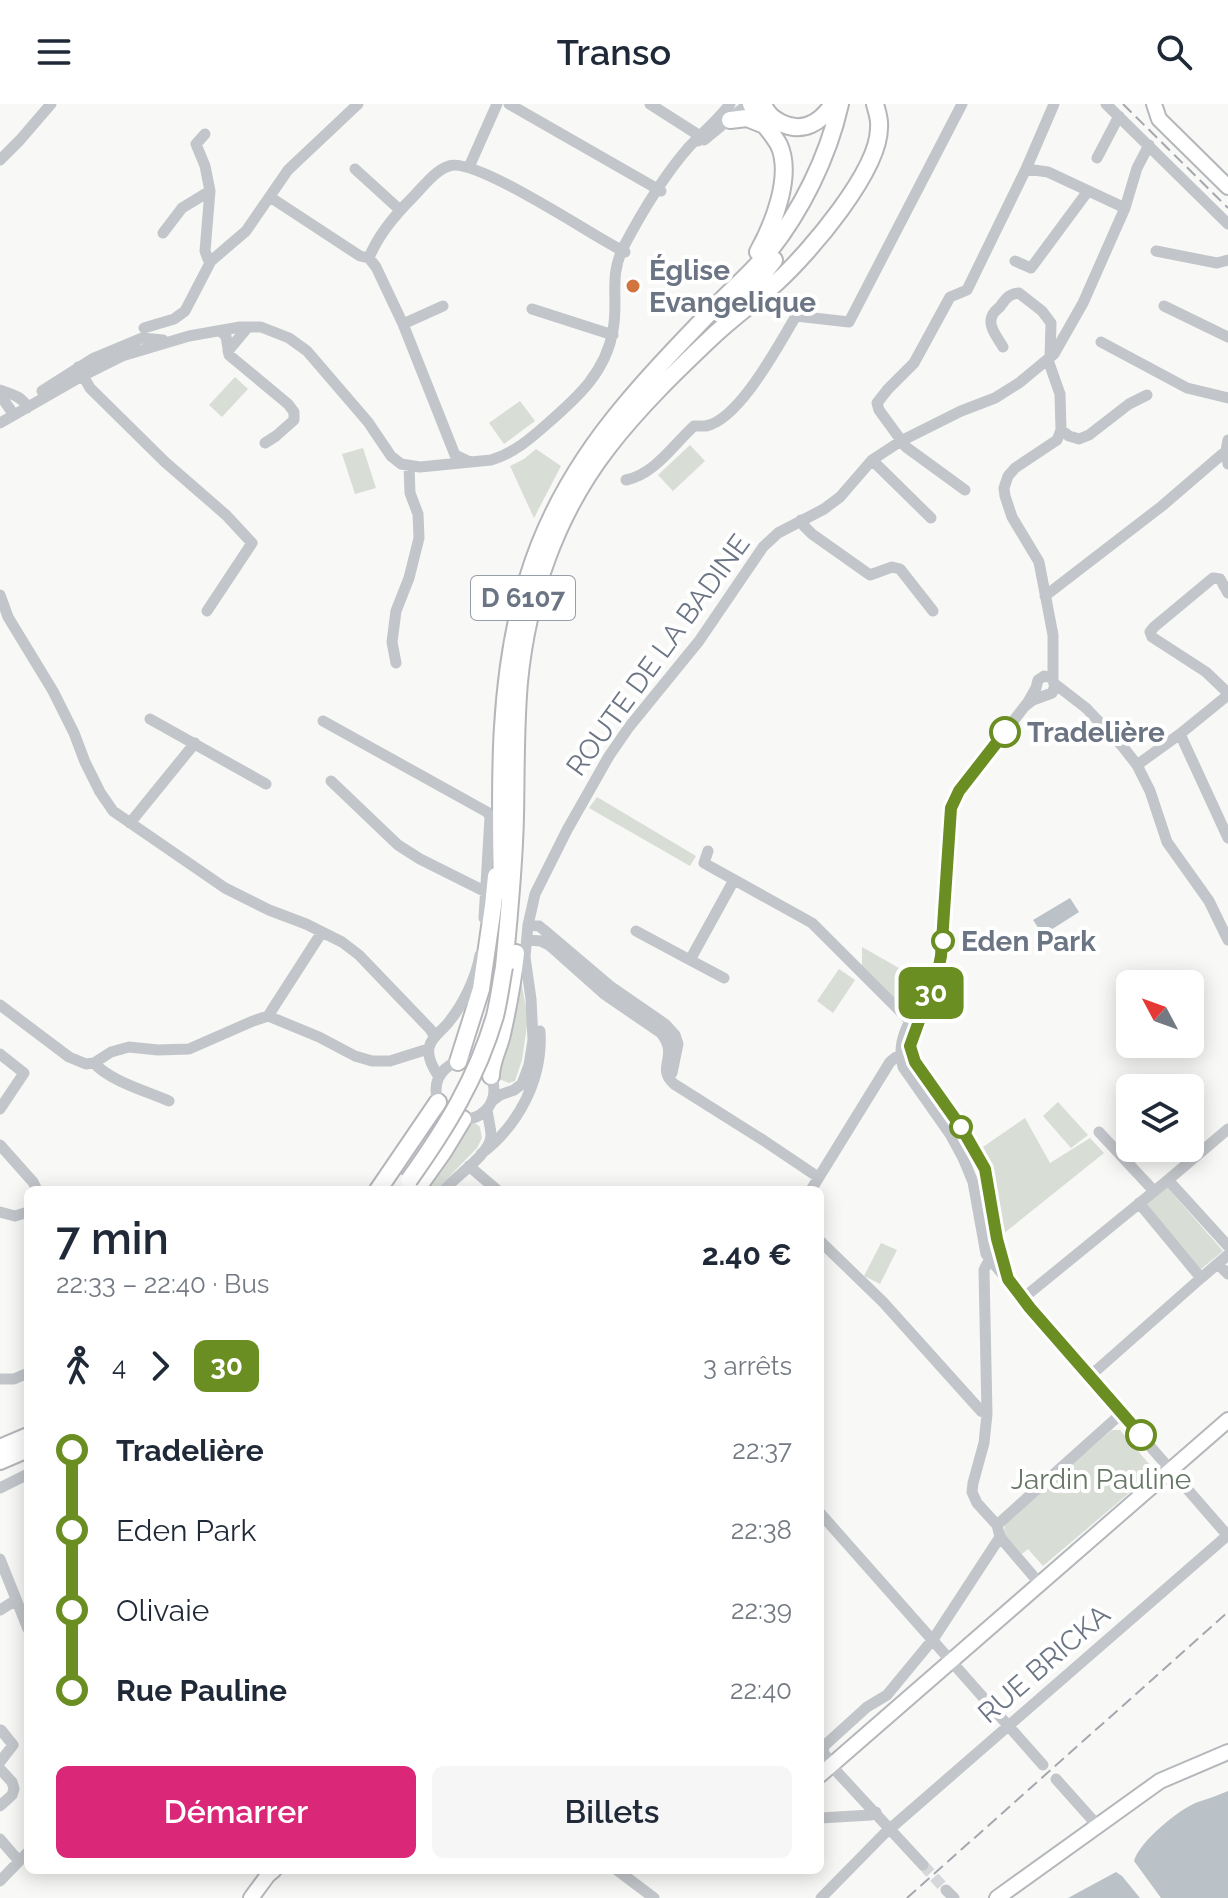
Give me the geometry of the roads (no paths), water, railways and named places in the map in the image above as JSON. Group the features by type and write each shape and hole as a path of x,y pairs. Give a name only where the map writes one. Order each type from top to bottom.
{"highway":[{"path":"726,296 760,250 780,200 784,170 780,148 749,104"},
{"path":"763,104 775,120 789,127 800,128 816,123 833,104"},
{"name":"D 6107","path":"508,817 507,680 518,615 541,541 564,493 594,443 625,404 767,254 794,214 827,147 843,104"},
{"name":"D 6107","path":"407,1184 468,1065 500,966 502,894 519,681 530,615 552,543 576,497 613,441 636,412 715,334 772,264 815,187 832,148 843,104"},
{"path":"715,334 807,253 840,209 877,144 880,129 875,104"},
{"path":"722,120 747,118 762,124"},
{"path":"447,1069 481,989 508,817"},
{"path":"493,1082 491,1065 508,1010 517,946 520,865 508,817"},
{"path":"381,1186 438,1102"},
{"path":"407,1184 443,1152 480,1112"},
{"path":"0,1448 24,1438"},
{"path":"0,1461 24,1451"}],"main road":[{"path":"1154,104 1159,119 1228,187"},
{"path":"826,1770 1228,1420"},
{"path":"997,1898 1160,1781 1228,1752"},
{"path":"251,1898 266,1874"}],"street":[{"path":"0,160 51,104"},
{"path":"0,423 142,328 174,319 185,311 211,261 246,231 288,170 358,104"},
{"path":"469,167 497,104"},
{"path":"509,104 660,190"},
{"path":"650,104 699,141"},
{"path":"80,371 189,336 261,327 301,346 317,361 359,411 391,456 401,464 420,467 491,460 511,453 587,387 613,335 613,282 616,266 624,251 686,151 722,120 749,104"},
{"path":"626,480 639,477 652,467 694,426 709,426 728,413 757,381 796,316 849,322 962,104"},
{"path":"965,490 906,447 877,403 914,363 950,297 967,290 1054,104"},
{"path":"1106,104 1228,224"},
{"path":"1097,158 1119,116"},
{"name":"ROUTE DE LA BADINE","path":"1136,132 1139,165"},
{"path":"205,134 196,144 210,191 205,251 211,261"},
{"name":"ROUTE DE LA BADINE","path":"480,1112 500,1095 522,1084 529,1065 533,1040 525,957 535,894 609,756 654,694 699,641 763,547 778,533 824,509 840,497 872,460 901,441 995,398 1050,362 1083,303 1149,145"},
{"path":"369,258 376,241 400,210 437,172 452,164 469,167 503,182 624,251"},
{"path":"355,169 400,210"},
{"path":"1026,169 1048,172 1125,208"},
{"path":"163,233 182,208 210,191"},
{"path":"1015,261 1031,268 1088,191"},
{"path":"270,197 360,256 369,258 376,267 403,324 455,455 470,462"},
{"path":"1156,251 1217,263 1228,260"},
{"path":"1003,347 993,332 991,319 1005,299 1019,293 1042,311 1051,323 1050,362 1060,394 1061,430 1057,440 1015,468 1004,488 1012,517 1035,554 1053,635 1043,689 959,791 951,808 941,956 936,981 901,1042 906,1054 985,1169 996,1250 1008,1279 1228,1536"},
{"path":"403,324 443,306"},
{"path":"1164,306 1228,337"},
{"path":"532,309 613,335"},
{"path":"228,351 248,327"},
{"path":"142,328 172,341"},
{"path":"122,356 145,345 142,328"},
{"path":"220,331 226,336 229,355 238,365 279,396 294,412 294,420 265,443"},
{"path":"1101,342 1187,388 1228,398"},
{"path":"80,371 90,388 252,543 207,611"},
{"path":"0,392 20,398 26,405"},
{"path":"0,392 14,415"},
{"path":"1061,430 1079,439 1089,435 1129,404 1147,395"},
{"path":"1045,596 1228,455"},
{"path":"872,460 931,518"},
{"path":"396,663 392,642 396,611 409,578 419,538 418,514 410,493 409,466"},
{"path":"801,520 812,534 870,575 892,567 900,569 933,611"},
{"path":"1137,765 1228,694 1206,672 1152,637 1150,632 1213,578 1220,579 1228,593"},
{"path":"0,595 8,617 54,693 106,804 225,888 342,942 359,955 435,1037"},
{"path":"0,629 8,617"},
{"path":"1043,689 1070,695 1109,731 1137,765 1150,791 1167,842 1209,901 1228,940"},
{"path":"150,719 266,784"},
{"path":"268,1016 355,1056 372,1061 390,1061 428,1049 451,1020 479,960 486,892 490,817 487,812 323,721"},
{"path":"1180,734 1228,838"},
{"path":"130,823 195,743"},
{"path":"331,781 398,845 486,892"},
{"path":"708,851 704,863 812,923 914,1023"},
{"path":"690,960 734,880"},
{"path":"528,925 544,930 607,990"},
{"path":"636,931 724,978"},
{"path":"0,1005 69,1057 86,1064 129,1047 189,1049 268,1016 322,932"},
{"path":"527,940 549,945 661,1033 670,1053 665,1073 667,1078 818,1177"},
{"name":"ROUTE DE LA BADINE","path":"448,1186 500,1139 518,1115 536,1075 540,1053 539,1023 531,999"},
{"path":"428,1049 432,1064 447,1069"},
{"path":"0,1054 24,1073 0,1109"},
{"path":"906,1054 903,1067 950,1134 973,1182 986,1254 996,1250"},
{"path":"813,1186 890,1062 906,1054"},
{"path":"480,1112 448,1114 438,1102 436,1085 447,1069 468,1061 477,1063 507,1093"},
{"path":"94,1063 117,1079 169,1101"},
{"path":"480,1112 493,1082"},
{"path":"480,1112 491,1135 481,1154"},
{"path":"1022,1299 1228,1129"},
{"path":"1099,1132 1154,1191"},
{"path":"0,1145 35,1186"},
{"path":"963,1158 975,1152"},
{"path":"469,1166 492,1186"},
{"path":"1168,1180 1228,1246"},
{"path":"1139,1203 1201,1278"},
{"path":"0,1212 15,1216 24,1213"},
{"path":"983,1241 996,1250"},
{"path":"824,1245 883,1302 987,1414"},
{"path":"996,1250 984,1270 987,1414 984,1443 972,1492 977,1503 1040,1584"},
{"path":"1090,1376 1223,1260 1228,1274"},
{"path":"0,1379 14,1379 24,1375"},
{"path":"824,1746 867,1707 887,1695 932,1640 998,1531 1122,1413"},
{"path":"0,1488 24,1476"},
{"path":"824,1518 1043,1765"},
{"name":"RUE BRICKA","path":"821,1898 890,1829 1228,1536"},
{"path":"0,1559 24,1619"},
{"path":"0,1610 16,1600"},
{"path":"0,1762 13,1745 1,1730"},
{"path":"0,1769 14,1789 0,1806"},
{"path":"826,1770 876,1812 923,1865"},
{"path":"1056,1779 1097,1825"},
{"path":"824,1818 871,1815 876,1812"},
{"path":"0,1839 23,1856 0,1881"},
{"path":"622,1874 654,1898"}],"tunnel":[{"path":"923,1865 946,1890"}],"railway":[{"path":"1123,104 1228,208"},
{"path":"907,1898 1228,1612"}],"place":[{"name":"Église Evangelique","path":"633,286"},
{"name":"Tradelière","path":"1005,732"},
{"name":"Eden Park","path":"943,941"}],"park label":[{"name":"Jardin Pauline","path":"1101,1479"}]}
